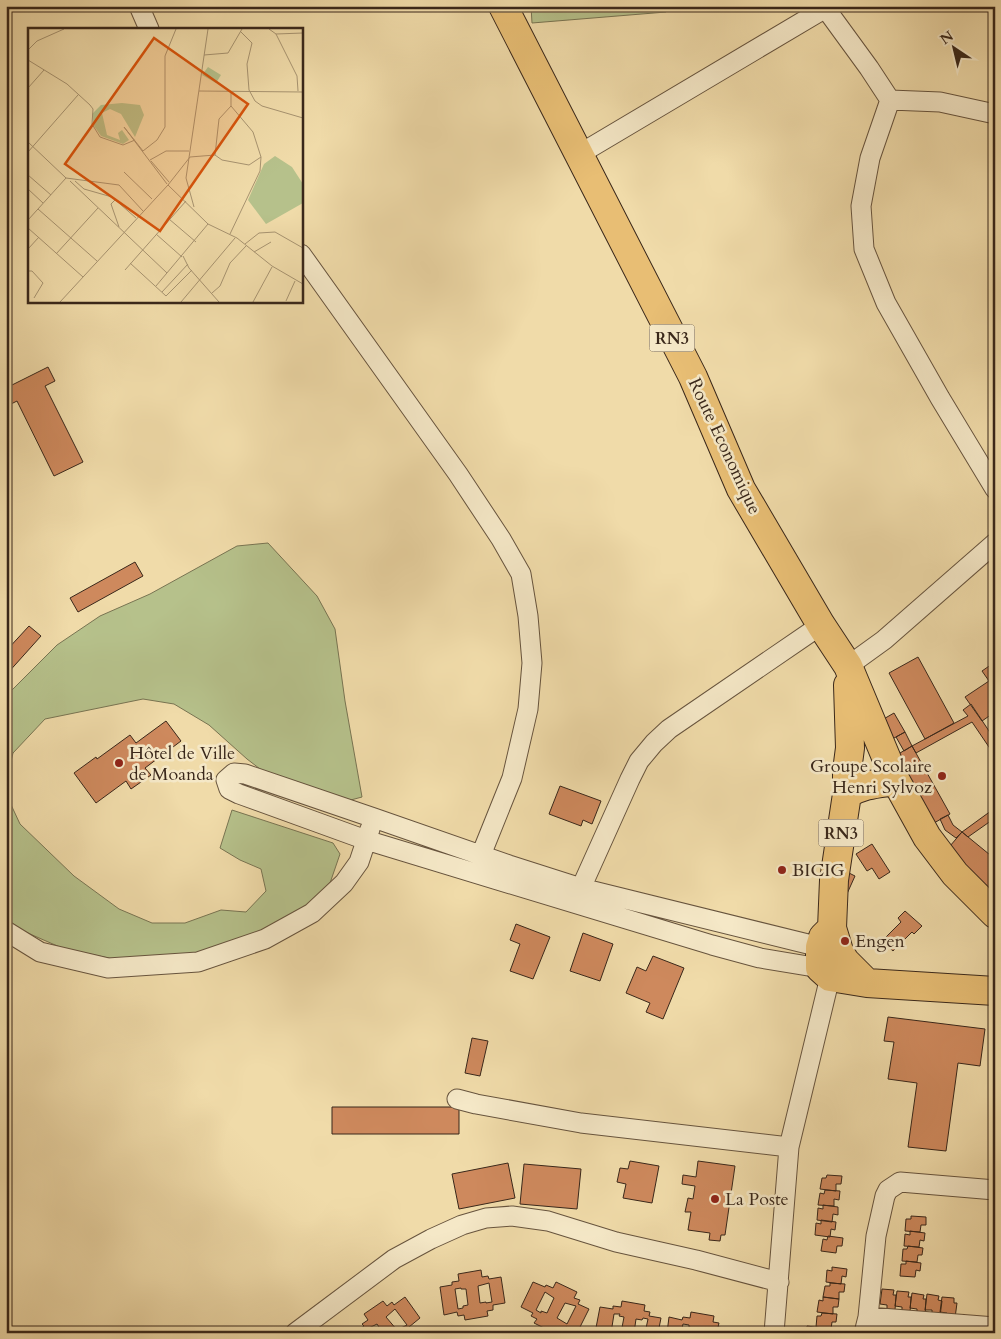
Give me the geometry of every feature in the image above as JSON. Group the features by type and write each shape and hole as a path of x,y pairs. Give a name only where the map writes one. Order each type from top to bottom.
{"highway":[{"name":"Route Economique","path":"503,6 693,377 741,489 821,625 848,666 896,781 927,837 955,874 995,914"},
{"name":"RN3","path":"826,955 834,880 847,794 850,748 848,666"},
{"path":"847,794 865,785 896,781"},
{"path":"867,983 842,956 835,941 826,955 867,983 994,988"}],"street":[{"path":"139,6 149,28"},
{"path":"578,155 827,8 890,100"},
{"path":"890,100 940,102 995,114"},
{"path":"890,100 870,158 861,206 864,249 886,303 995,490"},
{"path":"302,255 458,474 501,539 521,574 528,616 532,663 528,709 512,778 481,855"},
{"path":"848,666 884,640 995,543"},
{"path":"581,888 630,779 654,742 669,729 821,625"},
{"path":"234,773 245,774 581,888 826,955 760,958 721,948 366,840 239,794 229,789 226,780 234,773"},
{"path":"6,930 40,952 108,968 198,962 265,939 312,913 344,883 359,862 374,818"},
{"path":"774,1333 790,1147 826,955"},
{"path":"457,1099 582,1123 790,1147"},
{"path":"995,1190 900,1182 888,1190 876,1236 866,1325 995,1327"},
{"path":"295,1333 394,1260 431,1239 462,1225 486,1218 512,1216 548,1221 616,1242 696,1260 779,1282"}],"green space":[{"path":"531,6 666,6 666,12 532,23"},
{"path":"268,543 317,596 335,629 345,701 362,797 347,801 264,772 209,725 174,704 143,699 45,719 13,753 6,781 6,696 57,645 100,616 150,594 237,546"},
{"path":"6,794 20,824 74,876 119,909 152,923 185,923 221,910 246,912 266,891 261,869 240,860 220,848 232,810 333,843 340,854 329,886 307,909 223,950 176,957 113,959 62,948 14,927 6,921"}],"building":[{"path":"48,367 55,381 45,386 83,462 54,476 17,401 11,404 6,395 6,388"},
{"path":"135,562 143,576 78,612 70,598"},
{"path":"29,626 41,636 6,675 6,651"},
{"path":"918,657 954,723 925,739 889,673"},
{"path":"995,662 995,712 982,721 965,697 989,681 982,671"},
{"path":"971,704 995,740 995,747 991,750 972,722 916,753 912,746 968,716 963,710"},
{"path":"894,713 905,732 885,743 875,724"},
{"name":"Hôtel de Ville de Moanda","path":"166,721 181,741 145,768 151,775 131,789 126,781 96,803 74,773 130,735 136,743"},
{"path":"905,732 912,746 904,751 896,737"},
{"path":"912,746 950,814 925,828 888,760"},
{"path":"560,786 601,801 592,824 583,820 581,826 549,814"},
{"path":"995,808 995,818 968,837 962,832"},
{"path":"948,815 953,825 962,832 956,838 945,830 940,819"},
{"path":"962,832 995,859 995,895 944,853"},
{"path":"872,844 890,872 879,879 872,868 867,871 856,854"},
{"path":"845,871 855,876 846,896"},
{"path":"905,911 922,926 914,934 912,932 893,951 882,941 901,922 898,918"},
{"path":"516,924 550,937 533,979 510,971 520,944 510,940"},
{"path":"583,933 613,944 600,981 570,971"},
{"path":"653,956 684,968 663,1019 646,1012 650,1003 626,993 637,967 646,971"},
{"path":"888,1017 985,1029 980,1066 958,1063 946,1151 908,1147 917,1083 888,1079 894,1042 884,1041"},
{"path":"472,1038 488,1041 480,1076 465,1073"},
{"path":"332,1107 459,1107 459,1134 332,1134"},
{"path":"630,1161 659,1166 652,1203 623,1198 626,1184 617,1182 620,1168 628,1169"},
{"path":"698,1161 735,1166 725,1235 721,1235 720,1241 709,1240 710,1233 688,1230 691,1212 685,1212 688,1198 693,1199 695,1186 682,1184 683,1175 696,1177"},
{"path":"508,1163 515,1198 459,1209 452,1174"},
{"path":"524,1164 581,1169 577,1209 520,1204"},
{"path":"827,1175 842,1176 841,1184 836,1184 836,1191 820,1189 822,1178 826,1178"},
{"path":"825,1190 840,1191 839,1200 834,1199 834,1206 818,1205 820,1193 824,1194"},
{"path":"823,1205 838,1207 838,1215 833,1214 832,1222 817,1220 818,1208 823,1209"},
{"path":"911,1216 926,1217 926,1225 921,1225 920,1232 905,1231 906,1219 911,1219"},
{"path":"821,1220 836,1222 835,1230 831,1229 830,1237 815,1235 816,1223 821,1224"},
{"path":"910,1231 925,1233 924,1241 920,1240 919,1247 904,1246 905,1234 910,1235"},
{"path":"828,1236 843,1238 842,1246 837,1246 836,1253 821,1251 823,1239 827,1240"},
{"path":"908,1246 923,1248 922,1255 918,1255 917,1262 902,1261 903,1249 907,1249"},
{"path":"906,1261 921,1263 920,1271 916,1270 915,1277 900,1276 901,1264 906,1264"},
{"path":"832,1267 847,1269 846,1277 842,1276 841,1284 826,1282 827,1270 832,1271"},
{"path":"481,1270 482,1277 488,1276 489,1279 501,1277 505,1303 493,1305 493,1310 487,1311 488,1316 465,1320 464,1315 458,1316 457,1312 444,1315 440,1287 452,1285 452,1282 459,1281 458,1274","holes":["489,1283 492,1302 480,1303 478,1286","455,1289 466,1289 468,1305 458,1309"]},
{"path":"533,1282 553,1288 556,1282 577,1292 574,1298 580,1300 578,1304 589,1309 577,1333 566,1327 564,1331 559,1329 554,1333 534,1323 537,1319 531,1316 533,1313 521,1307","holes":["545,1292 554,1298 547,1313 541,1311 541,1313 536,1310","565,1303 576,1306 567,1324 557,1318"]},
{"path":"830,1283 845,1284 844,1292 839,1292 839,1299 823,1297 825,1286 830,1286"},
{"path":"882,1289 894,1290 893,1295 896,1295 895,1310 887,1309 887,1305 880,1304"},
{"path":"897,1291 909,1292 908,1297 911,1297 910,1312 902,1311 902,1307 895,1306"},
{"path":"912,1293 924,1295 923,1299 926,1299 925,1315 917,1313 917,1309 910,1308"},
{"path":"927,1294 939,1296 938,1300 942,1301 940,1316 932,1315 932,1310 925,1310"},
{"path":"405,1297 420,1318 409,1327 412,1330 408,1333 383,1333 377,1324 367,1329 370,1333 355,1333 368,1320 364,1314 383,1301 387,1306 392,1302 394,1305","holes":["395,1309 407,1325 397,1330 386,1317"]},
{"path":"823,1297 839,1299 838,1307 833,1307 833,1314 817,1312 819,1300 823,1301"},
{"path":"942,1297 954,1298 954,1303 957,1303 955,1318 947,1317 947,1313 940,1312"},
{"path":"622,1301 645,1305 644,1311 650,1312 649,1316 661,1318 658,1333 645,1333 648,1319 643,1318 642,1320 636,1319 634,1333 621,1333 624,1317 619,1316 620,1314 614,1314 611,1333 595,1333 600,1307 613,1309 613,1306 621,1307"},
{"path":"691,1312 714,1316 713,1322 719,1323 718,1327 730,1329 729,1333 716,1333 717,1330 712,1329 712,1331 705,1330 705,1333 692,1333 693,1328 683,1324 681,1333 667,1333 669,1317 682,1320 683,1317 690,1318"},
{"path":"822,1313 837,1314 836,1322 832,1322 831,1329 816,1327 817,1316 821,1316"},
{"path":"807,1326 822,1328 822,1333 802,1333 802,1329 807,1329"}],"place":[{"name":"Hôtel de Ville de Moanda","path":"119,763"},
{"name":"Groupe Scolaire Henri Sylvoz","path":"942,776"},
{"name":"BICIG","path":"782,870"},
{"name":"Engen","path":"845,941"},
{"name":"La Poste","path":"715,1199"}]}
